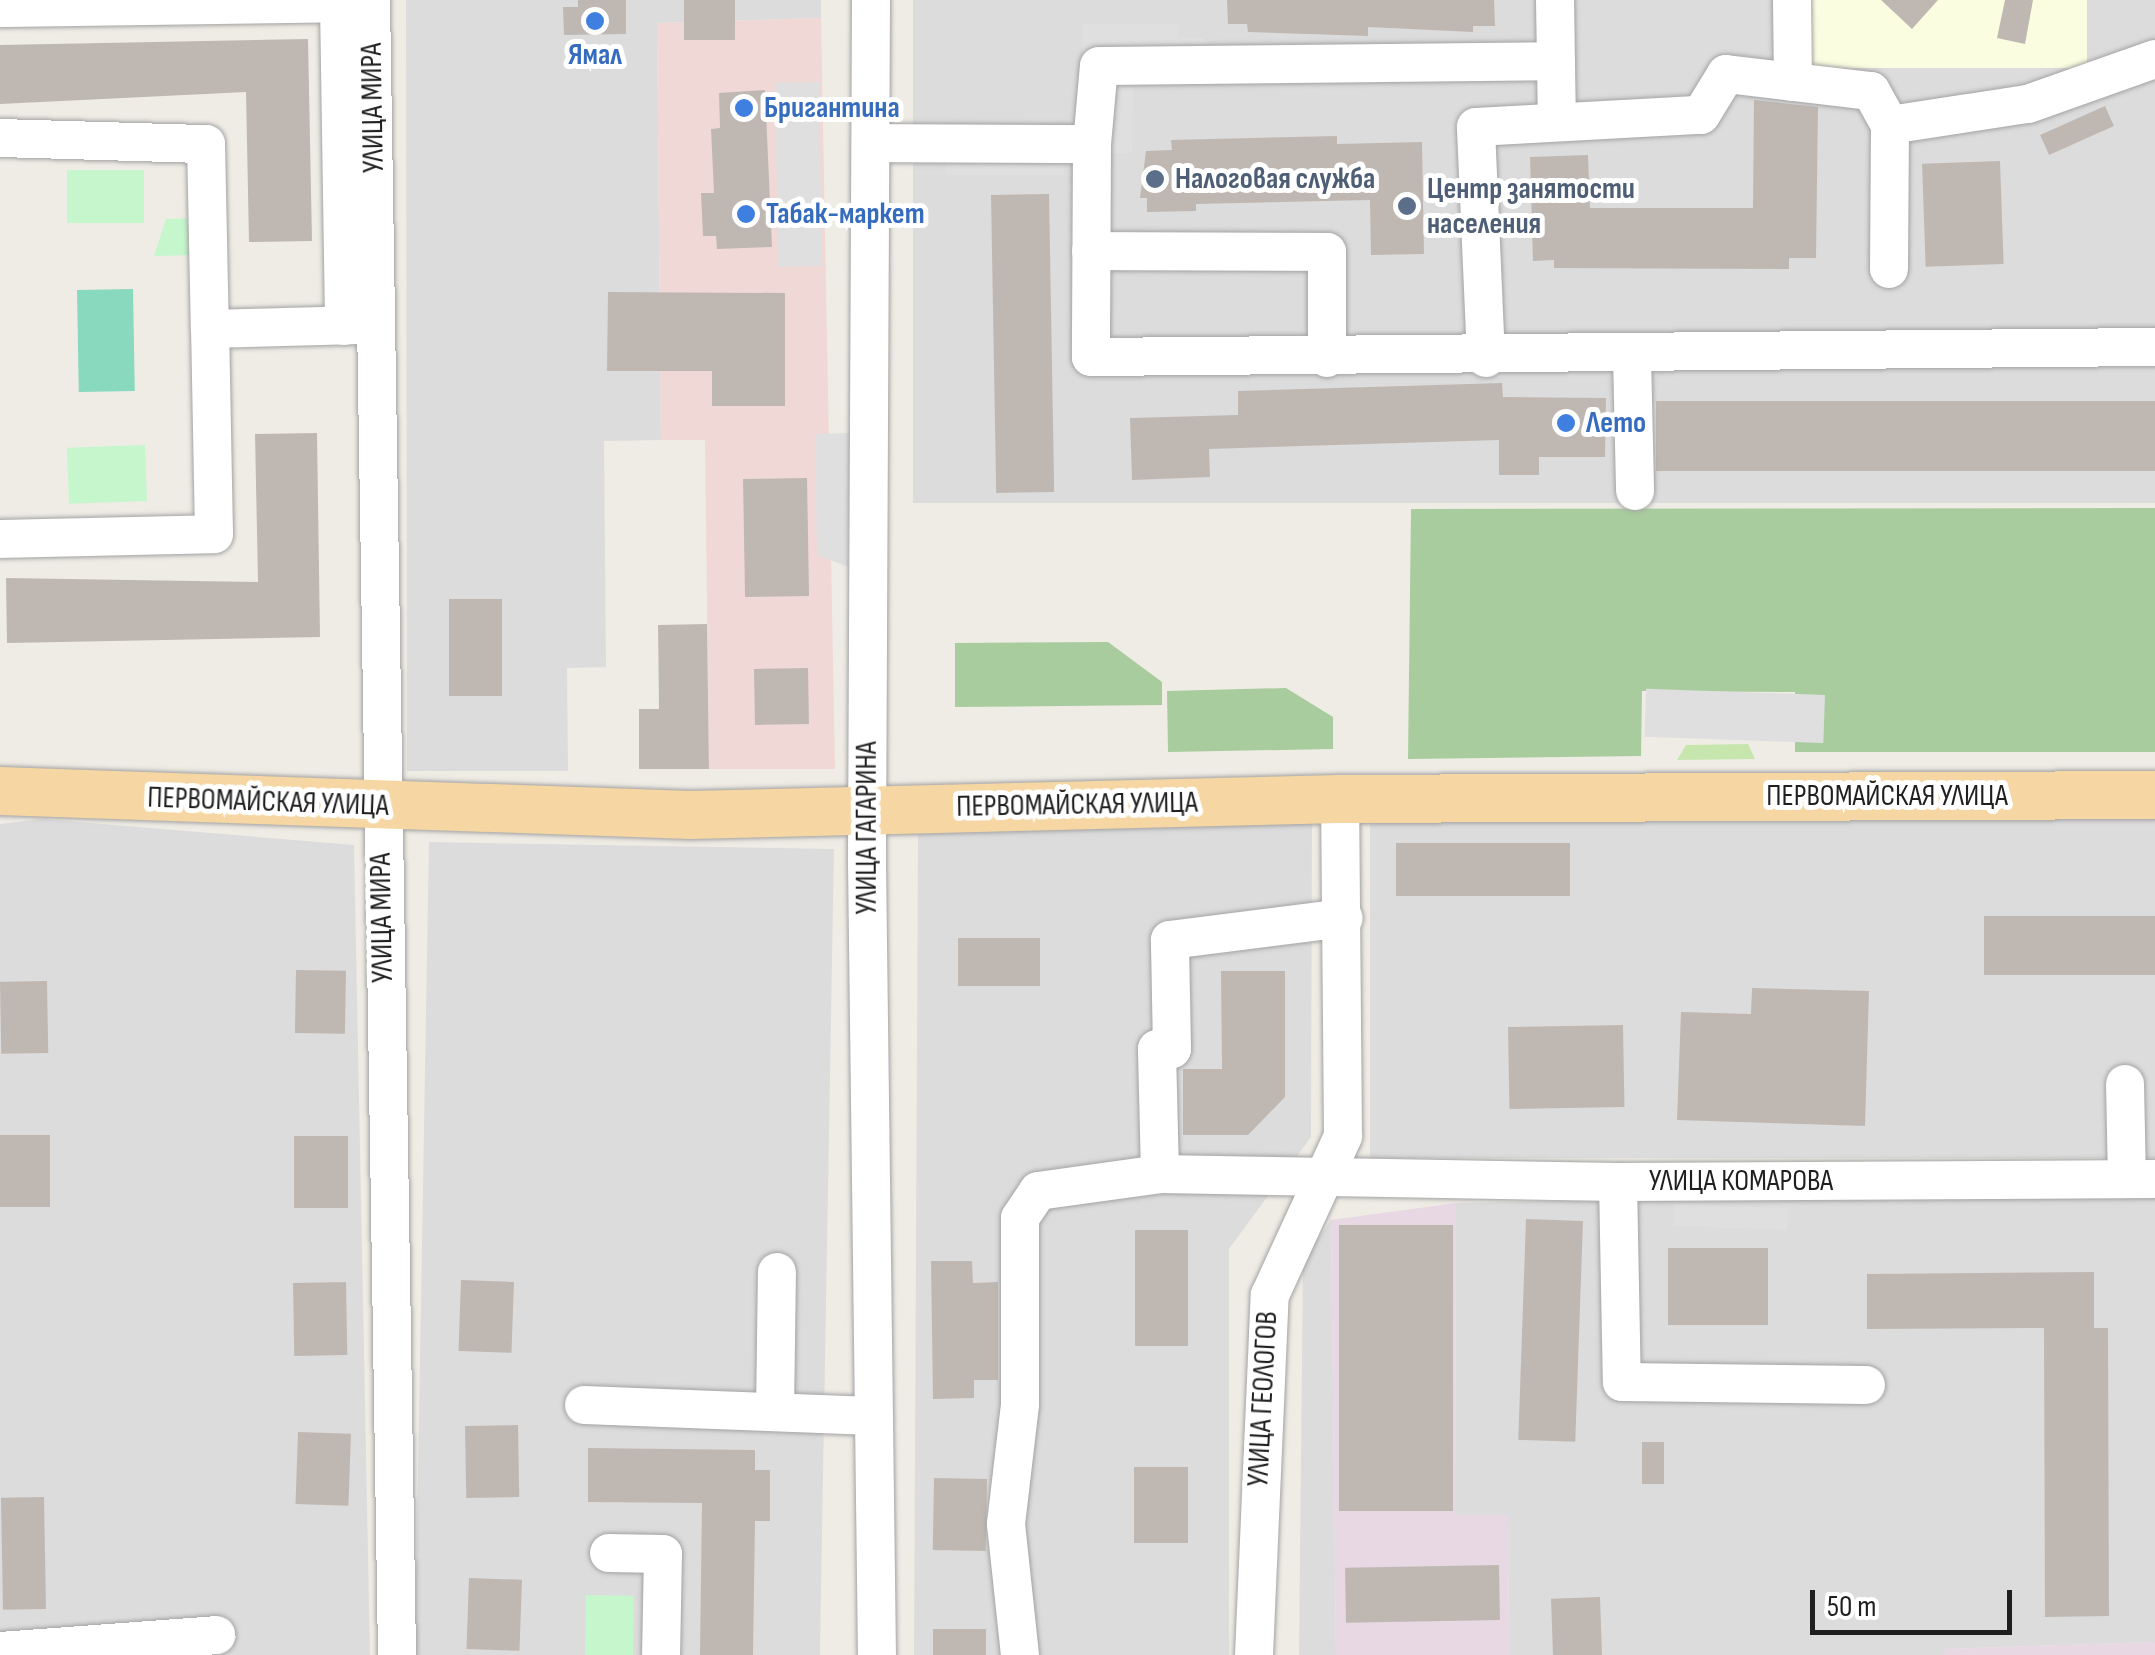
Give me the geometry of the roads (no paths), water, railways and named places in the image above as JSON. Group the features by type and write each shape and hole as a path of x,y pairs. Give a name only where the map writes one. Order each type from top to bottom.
{"main road":[{"name":"ПЕРВОМАЙСКАЯ УЛИЦА","path":"0,791 569,814 867,812 1340,799 2155,795"}],"street":[{"name":"УЛИЦА МИРА","path":"371,0 360,325 379,806 397,1655"},
{"name":"УЛИЦА ГАГАРИНА","path":"871,0 867,812 877,1655"},
{"path":"1555,0 1557,122"},
{"path":"1792,0 1793,82"},
{"path":"0,8 339,2 360,325 210,329"},
{"path":"1890,125 2028,104 2155,58"},
{"path":"1555,62 1099,66 1092,144 1091,357 1486,358 2155,346"},
{"path":"1486,358 1476,127 1701,115 1726,74 1871,91 1890,125 1890,268"},
{"path":"0,138 206,144 214,534 0,539"},
{"path":"871,144 1092,144"},
{"path":"1091,251 1327,252 1327,358"},
{"path":"1632,356 1635,490"},
{"name":"УЛИЦА ГЕОЛОГОВ","path":"1254,1655 1270,1295 1283,1257 1328,1178 1343,1136 1340,799"},
{"path":"1160,1174 1157,1049 1172,1049 1170,940 1344,918"},
{"path":"2125,1084 2141,1178"},
{"name":"УЛИЦА КОМАРОВА","path":"1020,1655 1006,1524 1020,1404 1020,1218 1038,1191 1160,1174 1618,1182 2141,1178"},
{"path":"1618,1182 1622,1382 1866,1386"},
{"path":"776,1412 777,1272"},
{"path":"584,1406 874,1416"},
{"path":"609,1553 663,1554 661,1655"},
{"path":"0,1651 216,1634"}],"place":[{"name":"Ямал","path":"595,21"},
{"name":"Бригантина","path":"744,108"},
{"name":"Налоговая служба","path":"1155,179"},
{"name":"Центр занятости населения","path":"1407,206"},
{"name":"Табак-маркет","path":"746,214"},
{"name":"Лето","path":"1566,423"}]}
